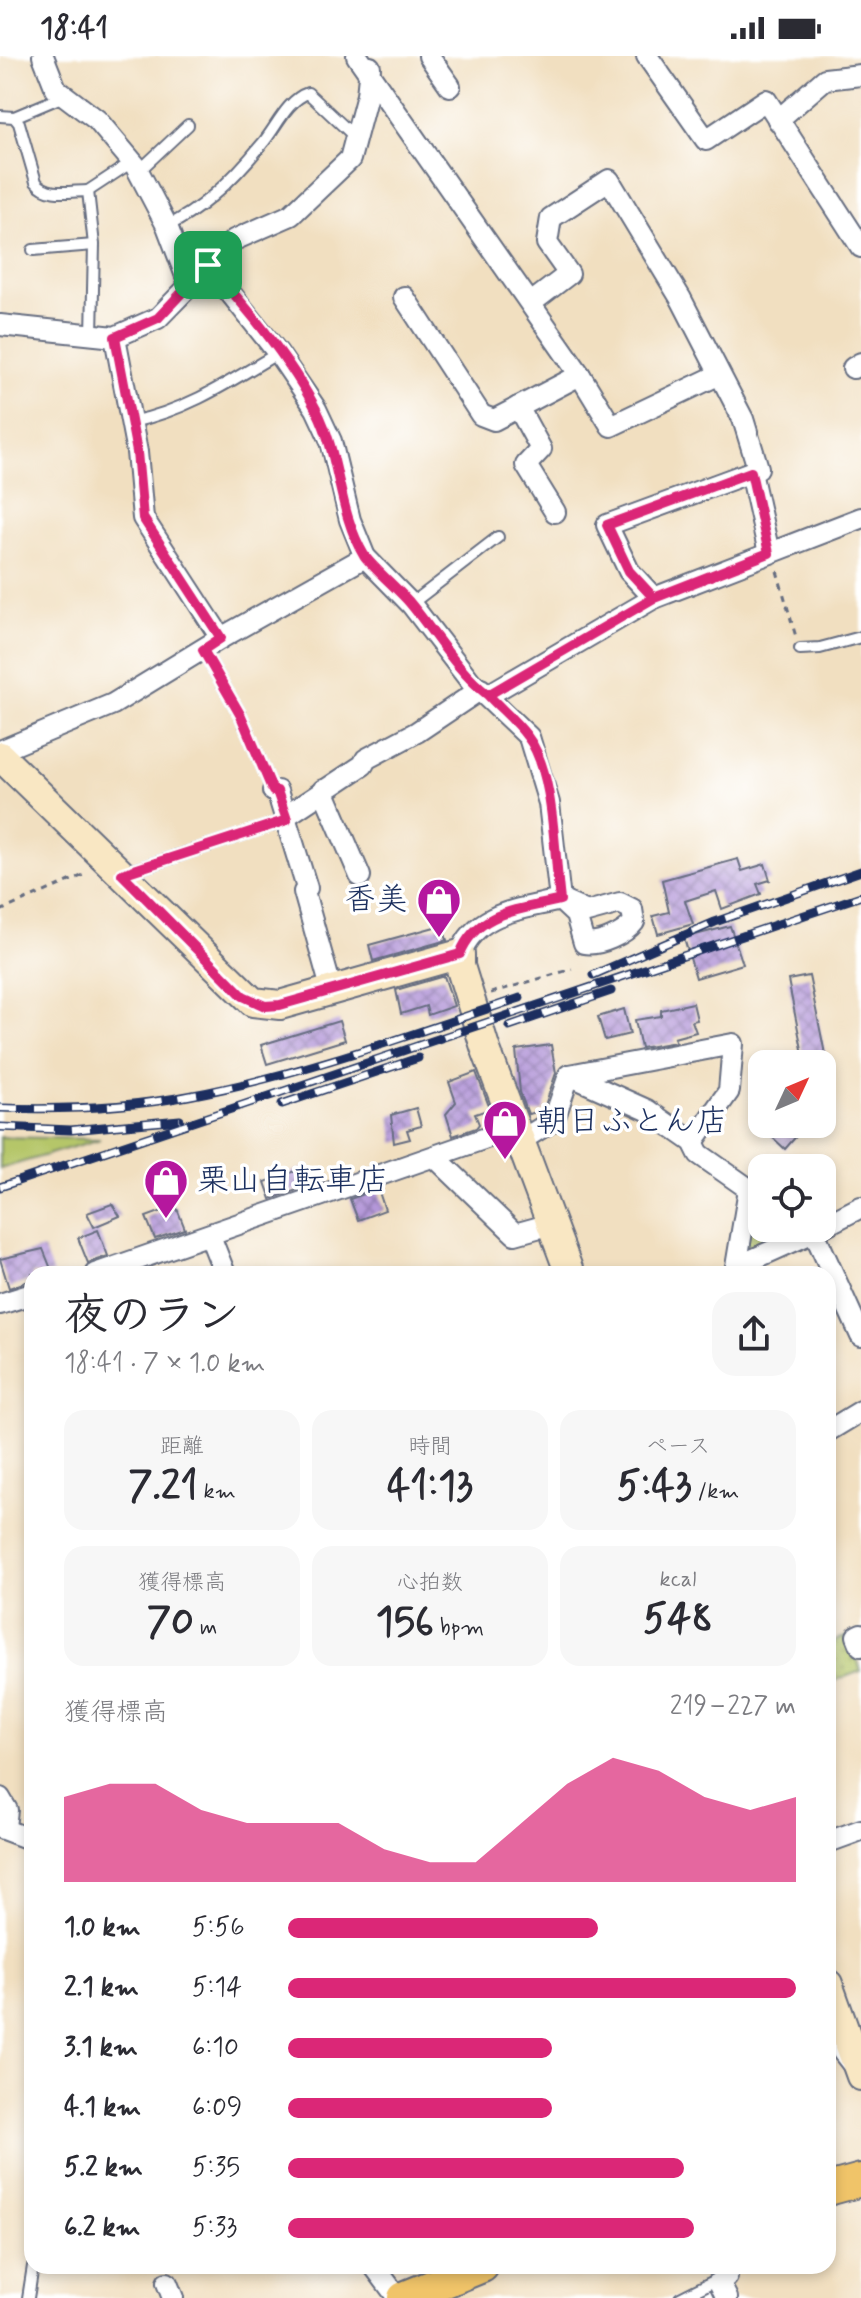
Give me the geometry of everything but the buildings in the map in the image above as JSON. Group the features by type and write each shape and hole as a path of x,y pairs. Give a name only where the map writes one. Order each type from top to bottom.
{"main road":[{"path":"0,754 253,1002 280,1005 331,988 460,954 470,1000 567,1266"},
{"path":"836,2006 861,2075"},
{"path":"836,2187 861,2180"},
{"path":"401,2298 462,2274"}],"street":[{"path":"43,56 56,89 97,120 135,166 167,226 189,284"},
{"path":"429,56 450,86"},
{"path":"647,56 706,140 766,100 861,247"},
{"path":"0,325 115,337 158,318 208,265 244,233 291,215 350,159 367,60"},
{"path":"367,60 580,375 611,426 718,375"},
{"path":"778,120 825,79 861,75"},
{"path":"531,303 569,274 547,243 551,218 609,180 681,299 743,419 758,459 758,468 607,525 629,571 654,598"},
{"path":"208,265 278,353 316,409 331,441 350,520 365,557 411,604 471,682 529,737 541,768 549,803 560,900 489,917 475,927 460,954"},
{"path":"404,297 481,415 494,420 580,375"},
{"path":"115,337 131,422 143,518 221,638"},
{"path":"518,407 541,449 526,465 555,512"},
{"path":"751,472 771,552"},
{"path":"286,818 323,790 484,692 654,598 861,518"},
{"path":"0,754 113,704 221,638 365,557"},
{"path":"323,790 360,876"},
{"path":"273,791 277,791 286,818 331,988"},
{"path":"569,1075 733,1044 729,1091 693,1142"},
{"path":"119,1266 210,1236 388,1169 518,1135 554,1120 569,1075"},
{"path":"569,1075 647,1110 693,1142 699,1154 749,1189 739,1266"},
{"path":"435,1157 515,1234 551,1224"},
{"path":"836,1220 861,1207"},
{"path":"210,1236 222,1266"},
{"path":"748,1266 794,1242"},
{"path":"824,1242 834,1266"},
{"path":"836,1272 861,1336"},
{"path":"0,1304 24,1296"},
{"path":"836,1426 861,1411"},
{"path":"861,1634 857,1636 861,1646"},
{"path":"0,1798 7,1810 2,1827 24,1837"},
{"path":"836,1839 861,1830"},
{"path":"381,2274 401,2298"}],"lane":[{"path":"167,226 213,197 260,147 297,97 308,93 356,138"},
{"path":"0,116 14,117 64,96"},
{"path":"14,117 36,182 42,189 88,191 135,166 188,125"},
{"path":"88,191 94,245 92,334"},
{"path":"33,250 94,245"},
{"path":"131,422 153,418 208,395 278,353"},
{"path":"411,604 498,537"},
{"path":"800,649 820,648 861,637"},
{"path":"203,650 241,716 273,791"},
{"path":"117,869 286,818"},
{"path":"836,2051 854,2073 861,2075"},
{"path":"28,2298 32,2274"},
{"path":"680,2298 712,2282 722,2282"}],"path":[{"path":"771,552 800,649"},
{"path":"0,911 117,869"},
{"path":"470,1000 572,969"}],"green space":[{"path":"0,1137 100,1139 0,1169"},
{"path":"748,1229 748,1242 777,1242 752,1253 745,1245"},
{"path":"850,1635 861,1671 836,1680 836,1640"}],"railway":[{"path":"593,975 715,922 861,871"},
{"path":"0,1187 861,896"},
{"path":"509,1026 611,991"},
{"path":"0,1108 118,1106 230,1087 356,1053 520,998"},
{"path":"282,1104 418,1058"},
{"path":"0,1127 71,1130 180,1120"}],"place":[{"name":"香美","path":"439,939"},
{"name":"朝日ふとん店","path":"505,1161"},
{"name":"栗山自転車店","path":"166,1220"}],"route":[{"path":"208,265 158,318 115,337 137,452 143,518 221,638 203,650 241,716 273,791 277,791 287,820 122,874 243,996 265,1006 280,1005 331,988 460,954 475,927 489,917 560,900 549,803 541,768 529,737 488,695 654,598 769,553 751,472 607,525 629,571 654,598 571,647 488,695 471,682 411,604 365,557 350,520 331,441 316,409 296,377 208,265"}]}
